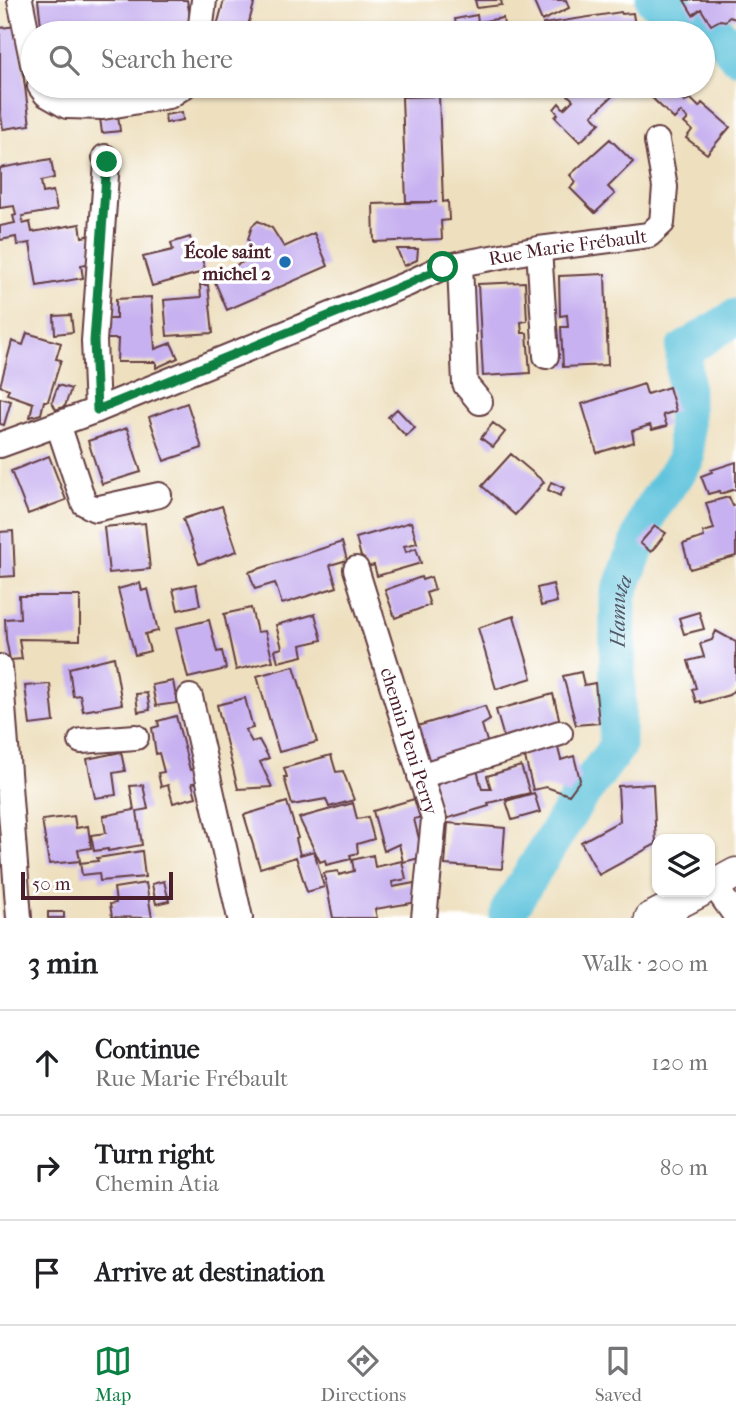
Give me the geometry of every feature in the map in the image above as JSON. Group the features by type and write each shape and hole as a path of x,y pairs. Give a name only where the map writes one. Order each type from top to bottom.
{"main road":[{"path":"650,918 690,897"}],"street":[{"path":"20,0 24,21"},
{"path":"201,21 204,0"},
{"path":"53,98 67,106 103,107 157,98"},
{"name":"Rue Marie Frébault","path":"0,445 97,410 443,267 539,249 649,235 662,223 665,187 657,141"},
{"path":"97,410 94,341 107,162 105,157"},
{"path":"539,249 546,356"},
{"path":"460,264 465,384 480,402"},
{"path":"58,424 84,503 94,509 159,495"},
{"name":"chemin Peni Perry","path":"356,569 434,819 424,918"},
{"path":"0,667 19,918"},
{"path":"190,697 240,918"},
{"name":"chemin Peni Perry","path":"421,776 560,733"},
{"path":"81,741 136,737"},
{"path":"715,884 736,916"}],"building":[{"path":"38,0 187,0 191,21 41,21"},
{"path":"224,0 255,0 249,21 218,21"},
{"path":"475,0 501,0 502,5 477,8"},
{"path":"533,0 566,0 569,8 542,21"},
{"path":"684,0 736,0 736,19 729,17 726,21 708,21 701,9 693,15"},
{"path":"621,12 633,13 634,21 562,21"},
{"path":"477,15 478,21 455,21"},
{"path":"17,26 21,56 21,98 26,98 30,125 3,129 0,109 0,28"},
{"path":"402,98 439,98 443,202 448,201 449,220 441,221 442,239 374,242 373,204 437,202 406,202"},
{"path":"571,98 610,98 592,115 600,123 580,142 555,117 558,114 554,109 559,103 564,109 573,100"},
{"path":"652,98 682,98 685,102 690,98 699,107 702,103 730,127 707,154 686,138 692,130 684,123 688,119 681,112 674,119"},
{"path":"182,112 183,120 166,123 165,115"},
{"path":"118,115 120,131 102,133 100,118"},
{"path":"610,139 633,162 608,187 615,194 595,213 570,188 576,182 570,175"},
{"path":"51,159 54,178 41,181 43,193 53,191 57,210 22,216 23,224 30,222 32,232 80,224 82,237 93,235 91,263 81,265 83,278 37,286 30,243 17,245 16,237 0,240 0,226 15,223 13,216 16,215 14,206 0,208 0,168"},
{"name":"École saint michel 2","path":"258,221 272,228 284,247 314,233 328,266 227,310 212,275 253,258 248,239 252,226"},
{"path":"190,237 195,256 200,255 205,268 199,273 152,286 143,257 173,250 171,243"},
{"path":"397,249 418,249 417,260 404,266"},
{"path":"605,274 608,365 563,367 561,327 568,327 567,315 560,316 559,276"},
{"path":"525,282 527,321 521,322 522,333 527,333 530,373 483,376 478,284"},
{"path":"200,285 208,285 213,333 167,336 164,300 201,297"},
{"path":"151,297 155,349 171,343 178,358 156,368 156,362 117,362 118,339 103,339 103,319 116,319 116,299"},
{"path":"71,315 73,332 55,334 54,316"},
{"path":"27,333 61,343 56,359 61,360 48,401 44,401 41,414 30,417 33,403 7,394 9,389 0,386 12,341 23,345"},
{"path":"644,384 647,394 669,387 676,411 663,415 667,426 652,430 650,425 632,431 634,442 597,453 582,404"},
{"path":"58,385 71,389 65,406 56,410 52,402"},
{"path":"0,398 11,401 4,425 0,424"},
{"path":"187,403 202,448 164,461 149,417"},
{"path":"397,409 415,428 406,436 388,417"},
{"path":"493,423 505,432 493,447 481,438"},
{"path":"127,428 141,472 102,484 88,441"},
{"path":"511,454 544,482 515,515 482,486"},
{"path":"49,456 66,500 28,514 11,471"},
{"path":"736,462 736,489 720,494 719,491 708,494 701,476"},
{"path":"551,482 564,488 560,496 548,490"},
{"path":"729,497 733,506 736,505 736,556 690,569 683,544 704,537 703,532 714,529 706,503"},
{"path":"222,506 237,551 199,564 183,519"},
{"path":"411,522 417,543 404,546 406,552 416,548 421,563 377,576 374,565 364,568 356,538"},
{"path":"145,523 150,569 109,573 104,527"},
{"path":"655,526 666,533 651,552 640,543"},
{"path":"13,531 15,576 0,577 0,532"},
{"path":"342,542 347,560 330,565 337,587 282,604 275,583 255,589 249,572"},
{"path":"421,577 422,580 431,577 435,590 426,593 430,605 395,618 385,590"},
{"path":"140,583 142,591 148,589 158,631 145,634 150,651 135,655 118,589"},
{"path":"196,584 200,605 178,610 173,589"},
{"path":"553,584 557,602 541,606 537,588"},
{"path":"19,596 80,596 80,640 19,639 22,659 10,660 5,619 20,618"},
{"path":"251,608 257,632 265,631 273,661 236,670 224,614"},
{"path":"699,612 704,629 684,634 679,618"},
{"path":"315,614 322,640 301,645 303,656 278,662 275,650 282,648 276,625"},
{"path":"514,616 532,678 496,689 478,628"},
{"path":"209,620 217,652 222,651 226,669 188,678 176,628"},
{"path":"716,631 736,642 736,688 729,695 696,702 692,689 696,688 688,661 704,657 700,644 712,640"},
{"path":"114,657 122,704 83,711 80,695 73,696 69,668"},
{"path":"294,666 317,742 279,752 257,676"},
{"path":"581,672 584,685 595,683 599,723 576,725 563,676"},
{"path":"173,681 177,703 156,706 152,685"},
{"path":"50,684 54,722 30,725 25,686"},
{"path":"147,693 150,710 138,712 136,694"},
{"path":"553,694 560,722 504,738 496,710"},
{"path":"245,698 253,728 245,730 252,742 259,740 269,758 260,762 272,787 238,789 217,705"},
{"path":"485,706 490,720 482,725 489,748 426,766 414,727"},
{"path":"176,716 190,770 196,768 200,782 192,783 196,797 173,803 168,785 161,787 158,773 164,772 159,753 156,754 152,728 159,726 158,721"},
{"path":"556,740 561,760 574,756 580,780 569,795 546,787 533,790 523,749"},
{"path":"121,752 125,771 113,773 116,795 95,798 87,759"},
{"path":"331,755 336,772 343,771 354,800 329,807 326,799 292,805 284,768"},
{"path":"475,762 482,789 491,789 487,776 521,766 530,793 488,803 489,806 442,820 432,775"},
{"path":"653,784 656,834 652,834 652,846 599,875 581,842 620,821 618,786"},
{"path":"143,785 148,809 137,811 142,845 94,851 91,835 106,833 103,816 134,810 130,786"},
{"path":"534,793 540,812 512,820 506,801"},
{"path":"421,797 426,816 414,819 419,839 427,838 424,857 403,862 399,844 384,851 373,811"},
{"path":"287,802 298,838 296,839 300,855 314,851 324,887 307,892 296,857 260,868 244,815"},
{"path":"353,803 357,819 368,817 374,839 357,844 358,853 350,855 351,859 326,865 325,860 320,862 299,818"},
{"path":"74,816 76,828 88,826 91,848 78,850 80,861 49,864 42,820"},
{"path":"448,823 505,828 502,869 445,865"},
{"path":"142,851 145,877 100,881 99,873 82,875 80,863"},
{"path":"373,855 375,867 402,861 406,879 392,882 393,887 414,883 418,902 375,909 377,918 333,918 324,873 338,871 339,875 354,871 352,860"},
{"path":"164,881 169,901 156,904 152,884"},
{"path":"146,883 152,918 112,917 110,904 116,903 114,888"},
{"path":"48,912 64,912 64,918 48,918"}],"waterway":[{"name":"Hamuta","path":"654,0 695,21"},
{"name":"Hamuta","path":"715,31 736,55"},
{"name":"Hamuta","path":"508,918 510,908 578,799 617,747 618,597 650,511 686,459 684,350 736,317"}],"place":[{"name":"École saint michel 2","path":"285,262"}],"route":[{"path":"107,162 94,341 97,410 443,267"}]}
